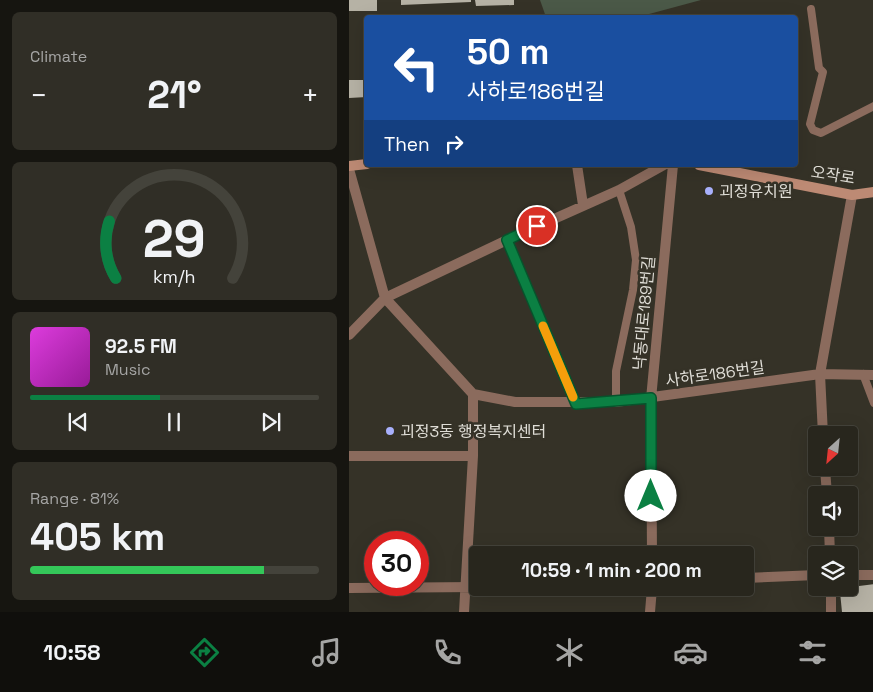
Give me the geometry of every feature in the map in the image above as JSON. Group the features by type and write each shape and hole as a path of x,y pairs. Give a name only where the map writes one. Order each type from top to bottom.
{"street":[{"path":"364,164 349,167 385,298 473,394 473,456 464,612"},
{"path":"577,167 583,205"},
{"path":"349,335 385,298 507,240 619,190 660,167"},
{"name":"낙동대로189번길","path":"652,546 651,398 673,167"},
{"name":"오작로","path":"709,167 852,195 873,192"},
{"path":"823,426 820,374 852,195"},
{"name":"사하로186번길","path":"473,394 515,402 576,404 651,398 820,374 868,375"},
{"path":"349,456 473,456"},
{"path":"754,578 808,575"},
{"path":"858,575 873,575"},
{"path":"349,588 469,588"},
{"path":"650,612 651,596"},
{"path":"831,596 831,612"}],"lane":[{"path":"811,9 819,68 823,72 810,124 813,130 821,133 873,106"},
{"path":"616,402 616,371 633,290 636,260 631,227 619,190"},
{"path":"507,240 576,404"},
{"path":"868,375 873,403"}],"green space":[{"path":"540,0 701,0 645,15 545,15"}],"building":[{"path":"349,0 377,0 377,11 349,11"},
{"path":"401,0 471,0 471,2 401,5"},
{"path":"475,0 514,0 514,5 476,6"},
{"path":"349,80 364,80 364,97 349,98"},
{"path":"874,584 874,612 842,612 840,596 858,596 858,586"}],"slow traffic":[{"path":"543,326 573,397"}],"place":[{"name":"괴정유치원","path":"709,191"},
{"name":"괴정3동 행정복지센터","path":"390,431"}],"route":[{"path":"537,226 507,240 576,404 651,398 651,496"}]}
